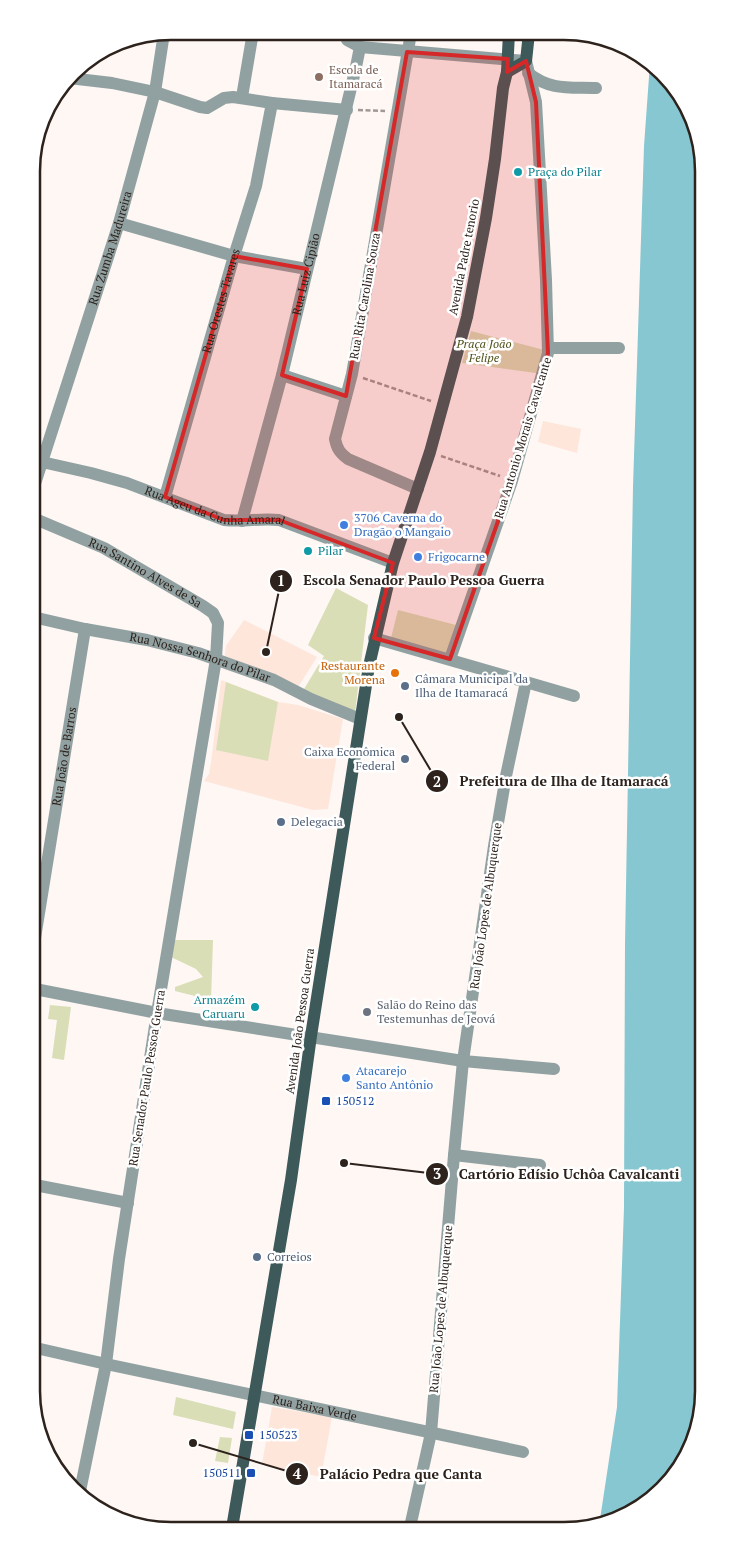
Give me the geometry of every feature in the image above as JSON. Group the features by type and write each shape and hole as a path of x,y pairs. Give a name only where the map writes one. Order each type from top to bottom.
{"main road":[{"path":"508,65 509,40"},
{"path":"527,67 529,40"},
{"name":"Avenida Padre tenorio","path":"407,520 444,405 467,317 486,218 500,131 503,88 508,65"},
{"name":"Avenida João Pessoa Guerra","path":"233,1522 291,1180 311,1036 374,638 393,563 407,520"}],"street":[{"name":"Rua Zumba Madureira","path":"40,451 119,223 155,92 163,40"},
{"path":"238,97 251,40"},
{"path":"347,40 360,47 527,67 546,85 596,88"},
{"name":"Rua Rita Carolina Souza","path":"410,40 352,374 335,439 341,454 348,459 418,489"},
{"name":"Rua Luiz Cipião","path":"242,521 282,375 347,110 360,47"},
{"name":"Rua Antonio Morais Cavalcante","path":"450,659 512,481 546,366 548,348 536,102 527,67"},
{"path":"77,79 112,83 155,92 207,108 224,98 238,97 272,103 347,110"},
{"name":"Rua Orestes Tavares","path":"165,497 256,186 272,103"},
{"path":"119,223 234,256 307,269"},
{"path":"548,348 619,348"},
{"path":"282,375 346,396"},
{"name":"Rua Ageu da Cunha Amaral","path":"40,461 91,473 165,497 224,520 279,520 393,563"},
{"name":"Rua Santino Alves de Sa","path":"40,521 104,548 213,613 218,623 216,659"},
{"name":"Rua Nossa Senhora do Pilar","path":"40,619 147,640 216,659 274,680 311,699 360,719"},
{"name":"Rua João de Barros","path":"40,907 85,629"},
{"path":"374,638 574,696"},
{"name":"Rua Senador Paulo Pessoa Guerra","path":"81,1486 106,1364 157,1013 216,659"},
{"name":"Rua João Lopes de Albuquerque","path":"411,1522 431,1432 463,1061 494,846 526,682"},
{"path":"40,990 157,1013 463,1061 554,1069"},
{"path":"454,1155 540,1165"},
{"path":"40,1186 128,1203"},
{"name":"Rua Baixa Verde","path":"40,1349 523,1452"}],"path":[{"path":"347,110 379,110 397,113"},
{"path":"352,374 444,405"},
{"path":"430,452 512,481"}],"highlighted area":[{"path":"407,52 508,59 507,72 526,61 536,102 548,353 512,481 450,659 374,638 393,563 279,520 224,520 165,497 234,256 307,269 282,375 346,396"}],"shaded area":[{"path":"543,421 581,429 577,453 538,442"},
{"path":"244,620 317,657 295,692 223,669 226,646"},
{"path":"221,680 278,702 298,705 343,719 328,809 313,810 204,781 209,774 211,763"},
{"path":"272,1407 332,1417 321,1477 262,1464"}],"green space":[{"name":"Praça João Felipe","path":"471,331 548,351 543,374 462,363"},
{"path":"336,588 368,605 355,713 301,694 324,656 308,645"},
{"path":"398,610 456,625 448,654 391,638"},
{"path":"226,682 278,702 268,761 216,750"},
{"path":"171,940 213,940 211,1000 175,991 175,987 203,977 196,969 171,957"},
{"path":"50,1005 71,1007 64,1060 52,1058 57,1020 48,1019"},
{"path":"176,1397 236,1412 233,1429 173,1415"},
{"path":"220,1437 232,1438 228,1463 215,1461"}],"water":[{"path":"649,72 673,98 685,121 691,137 695,171 695,1400 685,1441 668,1471 644,1495 630,1504 600,1517 617,1407 624,1208 625,945 633,487 644,146"}],"place":[{"name":"Escola de Itamaracá","path":"319,77"},
{"name":"Praça do Pilar","path":"518,172"},
{"name":"3706 Caverna do Dragão o Mangaio","path":"344,525"},
{"name":"Pilar","path":"308,551"},
{"name":"Frigocarne","path":"418,557"},
{"name":"Escola Senador Paulo Pessoa Guerra","path":"266,652"},
{"name":"Restaurante Morena","path":"395,673"},
{"name":"Câmara Municipal da Ilha de Itamaracá","path":"405,686"},
{"name":"Prefeitura de Ilha de Itamaracá","path":"399,717"},
{"name":"Caixa Econômica Federal","path":"405,759"},
{"name":"Delegacia","path":"281,822"},
{"name":"Armazém Caruaru","path":"255,1007"},
{"name":"Salão do Reino das Testemunhas de Jeová","path":"367,1012"},
{"name":"Atacarejo Santo Antônio","path":"346,1078"},
{"name":"150512","path":"326,1101"},
{"name":"Cartório Edísio Uchôa Cavalcanti","path":"344,1163"},
{"name":"Correios","path":"257,1257"},
{"name":"150523","path":"249,1435"},
{"name":"Palácio Pedra que Canta","path":"193,1443"},
{"name":"150511","path":"251,1473"}]}
